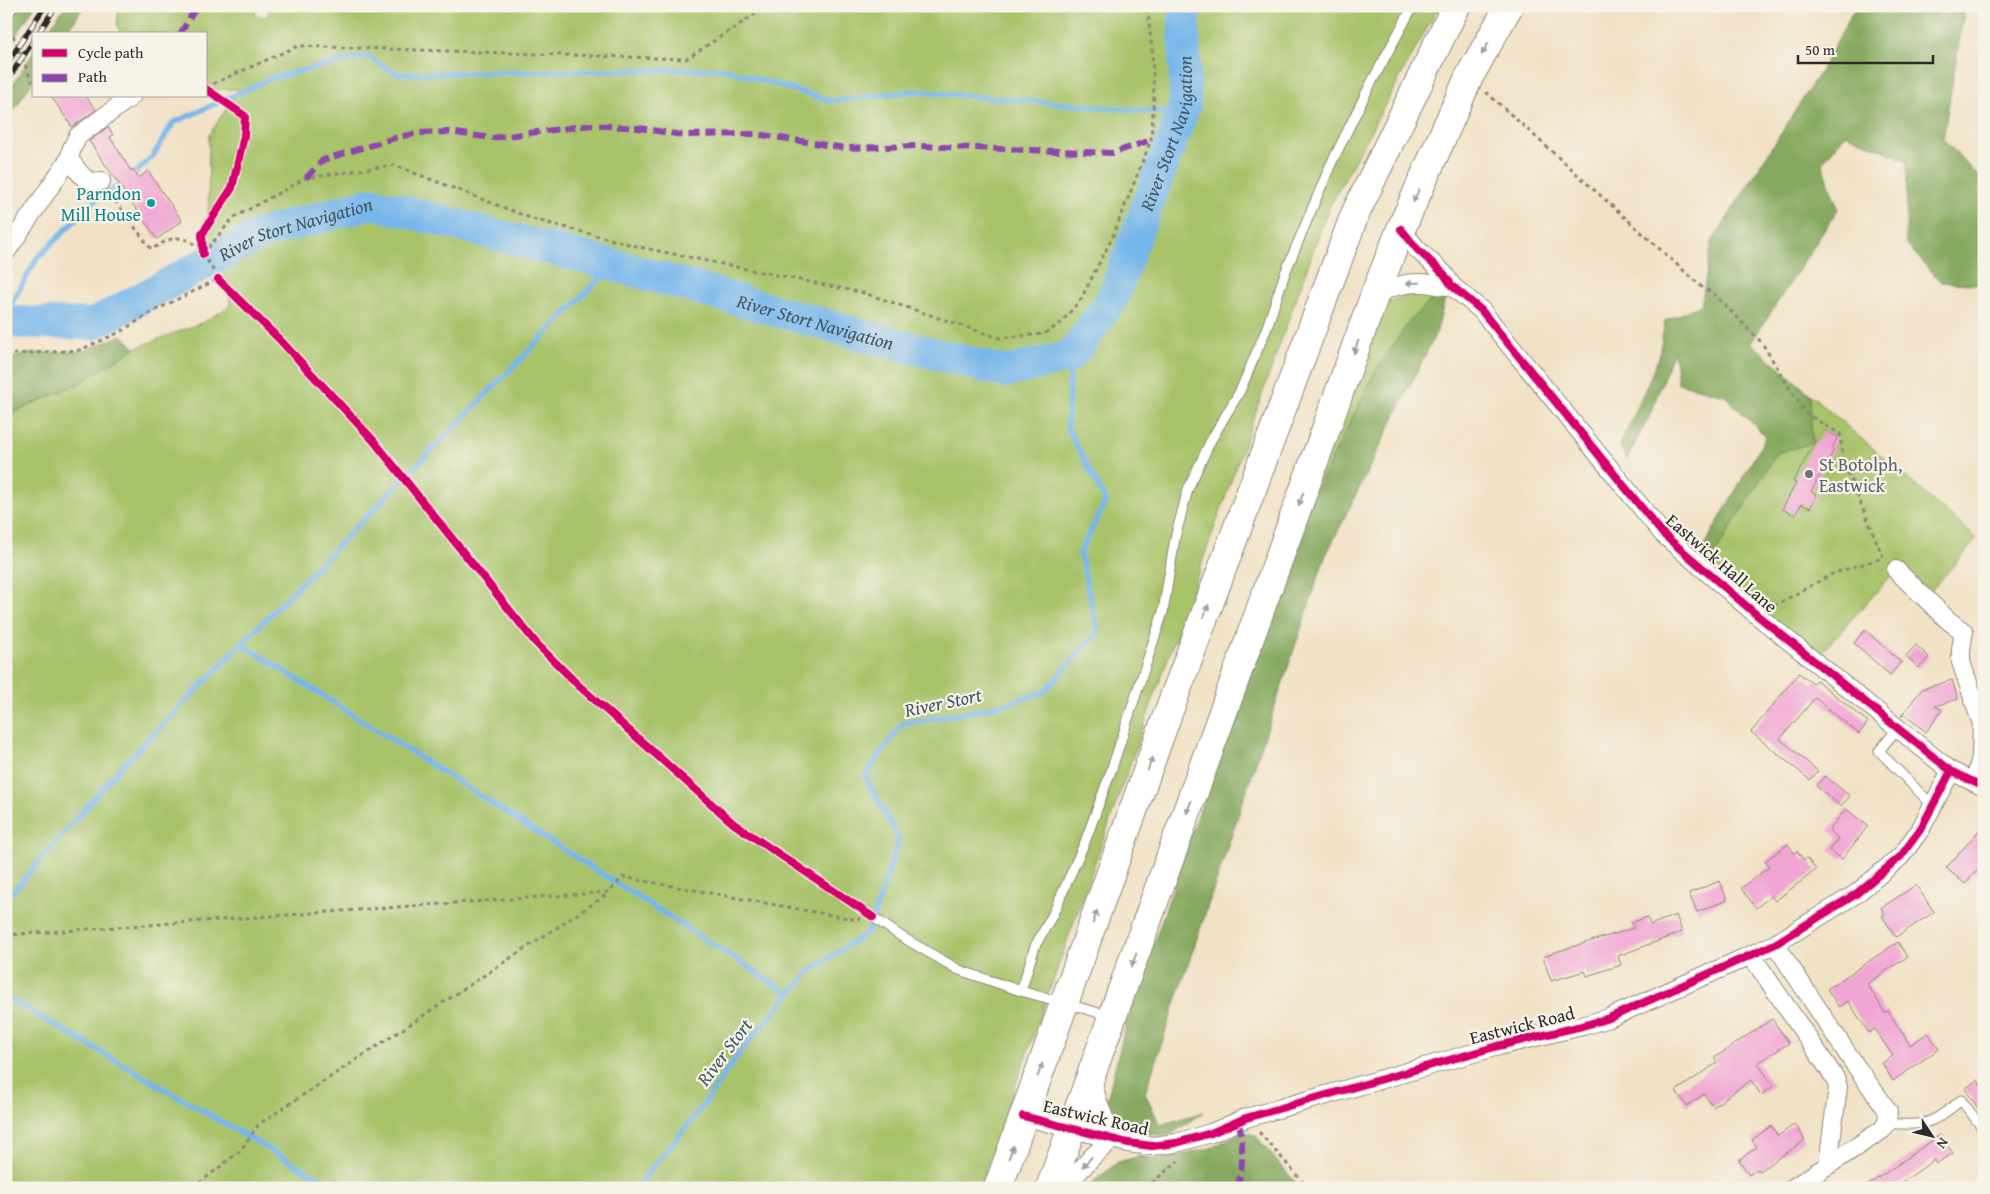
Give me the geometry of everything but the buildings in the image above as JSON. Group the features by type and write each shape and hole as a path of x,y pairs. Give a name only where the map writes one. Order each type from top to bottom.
{"highway":[{"path":"998,1188 1167,716 1355,214 1456,6"},
{"path":"1050,1188 1375,294 1469,77 1509,6"}],"street":[{"path":"6,252 70,159 72,148 78,136 129,98"},
{"path":"70,159 87,181 95,183 101,181"},
{"name":"Eastwick Hall Lane","path":"1402,229 1417,249 1444,274 1452,286 1481,310 1663,534 1758,616 1952,771 1980,785"},
{"path":"1375,294 1408,283 1428,284 1438,287 1452,286"},
{"path":"1890,564 1949,621 1964,632 1961,649 1962,662 1982,724 1980,785"},
{"name":"Eastwick Road","path":"1024,1116 1128,1143 1152,1146 1176,1143 1246,1118 1498,1046 1609,1018 1775,944 1856,894 1896,861 1920,830 1932,804 1952,771"},
{"path":"1775,944 1855,1065 1888,1111 1887,1123 1882,1130 1793,1188"},
{"path":"1752,955 1835,1078 1838,1087 1828,1164"},
{"path":"1835,1078 1855,1065"},
{"name":"Eastwick Road","path":"1091,1076 1098,1102 1112,1139"},
{"name":"Eastwick Road","path":"1064,1188 1092,1157 1112,1139"}],"lane":[{"path":"6,17 13,6"},
{"path":"1020,991 1035,946 1052,916 1085,842 1111,771 1163,612 1175,538 1188,489 1211,440 1240,391 1266,330 1285,273 1330,166 1370,85 1413,6"},
{"path":"1898,728 1879,750 1932,804"},
{"path":"868,915 959,970 1020,991 1065,1002 1113,1017"},
{"path":"1887,1123 1903,1125 1929,1123 1942,1117 1962,1100 1984,1130"}],"path":[{"path":"208,86 298,46 686,59 768,6"},
{"path":"204,254 233,218 306,178 394,165 533,219 570,229 644,248 864,293 999,338 1044,334 1061,323 1082,299 1113,236 1151,140 1154,98 1152,48 1146,6"},
{"path":"6,21 32,82"},
{"path":"1469,77 1704,289 1712,292 1762,343 1805,414 1840,434 1843,461 1890,564 1834,573 1758,616"},
{"path":"6,358 15,354 80,350 218,280 204,254 192,242 176,238 151,249 118,205"},
{"path":"193,1188 244,1146 256,1128 268,1119 609,892 624,877 858,920 868,915"},
{"path":"6,936 609,892"},
{"path":"1246,1118 1308,1188"}],"green space":[{"path":"18,6 35,6 6,51 6,25"},
{"path":"65,6 84,6 67,32 47,32"},
{"path":"119,6 256,6 255,15 267,17 270,6 1439,6 1328,209 979,1188 6,1188 6,416 82,382 135,348 204,322 230,306 228,281 211,257 208,227 209,135 239,89 208,90 208,32 119,32 117,24"},
{"path":"1856,6 1965,6 1943,139 1984,182 1984,285 1941,282 1906,244 1907,161 1846,134 1822,163 1838,209 1751,343 1810,394 1812,443 1777,453 1714,555 1702,550 1766,437 1724,395 1678,383 1674,350 1649,417 1627,459 1619,445 1659,357 1665,321 1701,305 1712,242 1820,72"},
{"path":"32,55 32,82 6,122 6,95"},
{"path":"1440,292 1410,320 1305,513 1386,303 1409,294"},
{"path":"1440,292 1446,294 1437,331 1325,557 1145,1093 1160,1125 1203,1112 1170,1135 1131,1134 1113,1118 1107,1100 1126,1024 1267,615 1305,513 1376,370 1410,320"},
{"path":"122,335 135,348 82,382 6,416 6,359 33,353 84,351"},
{"path":"1810,394 1977,539 1929,593 1893,574 1822,652 1774,620 1717,568 1714,555 1777,453"},
{"path":"1243,1132 1255,1135 1300,1188 1086,1188 1118,1162 1141,1156 1158,1160 1208,1149"}],"water":[{"path":"204,260 204,265 208,271 138,305 132,301 134,294"}],"waterway":[{"name":"River Stort Navigation","path":"6,322 93,324 260,234 372,203 613,265 862,335 1006,372 1071,356 1112,299 1185,105 1184,6"},
{"path":"135,173 153,156 173,123 272,78 367,56 396,74 724,69 831,101 914,91 1181,114"},
{"path":"6,313 38,257 95,201 119,185"},
{"path":"6,900 120,768 613,265"},
{"name":"River Stort","path":"636,1188 699,1111 742,1049 810,971 869,931 899,839 865,776 902,724 986,709 1044,692 1098,632 1080,553 1106,501 1067,427 1071,356"},
{"path":"242,644 790,994"},
{"path":"6,997 336,1188"}],"railway":[{"path":"6,65 45,6"},
{"path":"39,32 56,6"},
{"path":"6,82 32,43"}],"marked path":[{"path":"181,32 197,6"},
{"path":"306,178 323,160 398,137 419,133 449,132 492,138 591,125 639,128 682,135 756,134 845,148 919,146 1113,153 1151,140"},
{"path":"1237,1188 1242,1155 1239,1122"}],"cycle path":[{"path":"203,254 202,234 232,188 244,136 245,116 208,90"},
{"path":"1401,229 1417,249 1444,274 1452,286 1481,310 1663,534 1758,616 1951,771 1984,787"},
{"path":"218,279 281,341 373,440 536,643 577,684 734,824 873,917"},
{"path":"1023,1116 1128,1143 1152,1146 1176,1143 1211,1133 1246,1118 1498,1046 1609,1018 1775,944 1856,894 1901,856 1920,830 1951,771"}],"place":[{"name":"Parndon Mill House","path":"151,203"},
{"name":"St Botolph, Eastwick","path":"1809,474"}]}
